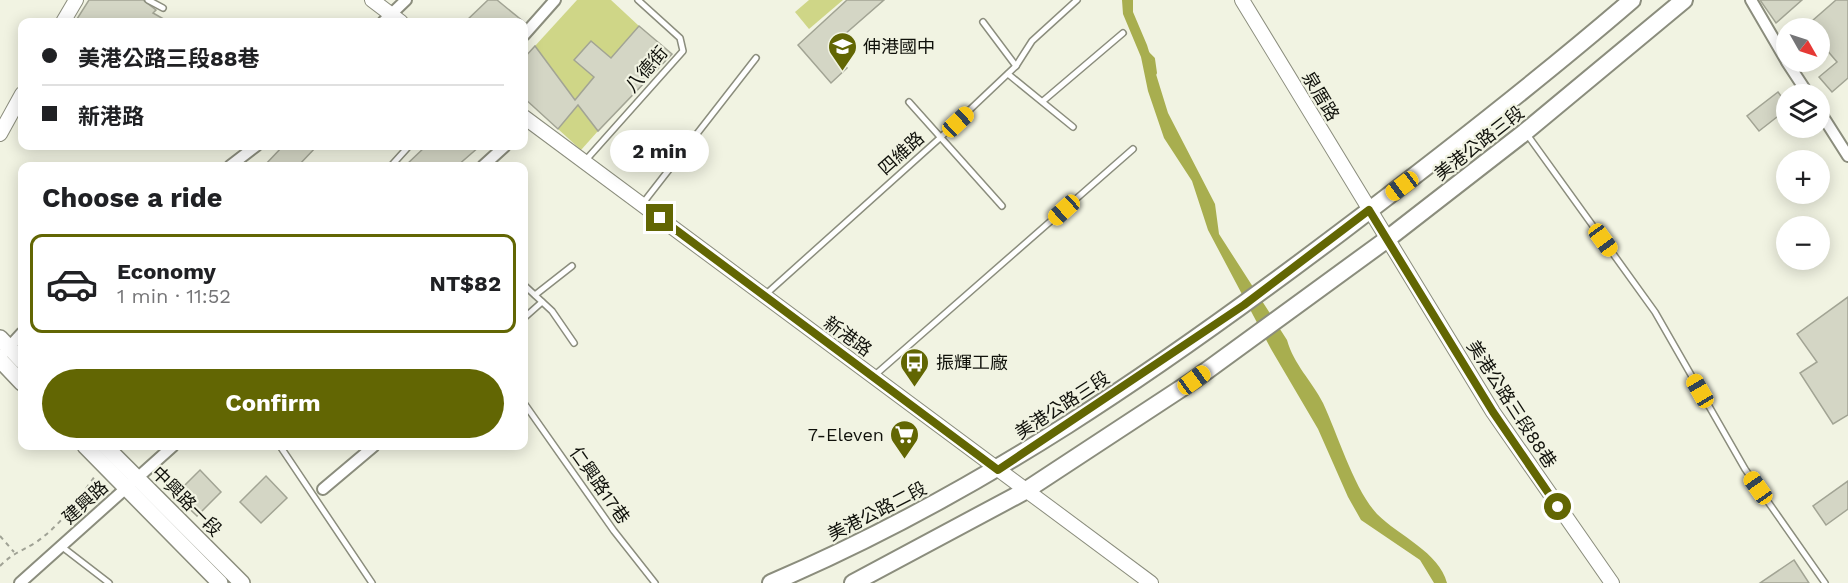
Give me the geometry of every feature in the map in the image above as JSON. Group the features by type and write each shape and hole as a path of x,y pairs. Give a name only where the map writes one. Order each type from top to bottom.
{"main road":[{"name":"美港公路三段","path":"998,470 1259,294 1452,148 1632,0"},
{"name":"美港公路三段","path":"1025,491 1120,430 1259,333 1386,240 1525,132 1684,0"},
{"path":"2,350 18,359"},
{"path":"2,350 18,376"},
{"name":"中興路一段","path":"89,450 103,464 131,483 243,583"},
{"name":"中興路一段","path":"108,450 131,483 220,583"},
{"name":"美港公路二段","path":"771,583 905,521 998,470"},
{"path":"853,583 1025,491"}],"street":[{"path":"65,18 76,0"},
{"path":"372,0 390,18"},
{"path":"393,18 406,0"},
{"path":"528,30 555,0"},
{"name":"泉厝路","path":"1242,0 1386,240"},
{"path":"1751,0 1776,42"},
{"path":"0,134 18,101"},
{"name":"新港路","path":"528,123 585,161 1151,583"},
{"path":"1830,128 1848,156"},
{"path":"235,162 251,150"},
{"path":"487,162 501,150"},
{"name":"美港公路三段88巷","path":"1386,240 1493,412 1612,583"},
{"path":"2,350 18,336"},
{"name":"建興路","path":"20,583 168,450"},
{"path":"323,489 369,450"}],"lane":[{"path":"148,0 162,9"},
{"name":"八德街","path":"585,161 683,51 681,38 638,0"},
{"name":"四維路","path":"764,296 1008,74 1032,41 1077,0"},
{"path":"983,22 1016,66"},
{"path":"1043,101 1124,33"},
{"path":"642,204 756,58"},
{"path":"1008,74 1073,127"},
{"path":"909,102 1002,206"},
{"path":"1525,132 1655,312 1745,469 1825,583"},
{"path":"873,377 1133,149"},
{"path":"395,162 405,150"},
{"path":"535,295 572,266"},
{"path":"528,289 552,311 574,343"},
{"path":"528,314 542,302"},
{"name":"仁興路17巷","path":"528,409 614,531 655,583"},
{"path":"283,450 372,583"},
{"path":"61,546 109,583"}],"path":[{"path":"0,566 14,552 34,543 52,528 75,504 103,464"},
{"path":"0,536 14,552"}],"shaded area":[{"path":"577,0 611,0 639,26 575,100 535,46"},
{"path":"809,0 843,0 809,29 795,12"},
{"path":"1122,0 1133,0 1133,12 1147,45 1168,113 1215,204 1219,234 1287,340 1294,357 1319,395 1361,491 1377,514 1436,562 1447,583 1434,583 1420,560 1361,520 1348,497 1318,429 1271,349 1208,230 1192,181 1164,138 1148,91 1141,57 1123,14"},
{"path":"578,105 598,131 581,150 558,129"}],"building":[{"path":"89,0 143,0 156,10 153,13 162,18 78,18"},
{"path":"488,0 497,0 519,18 469,18"},
{"path":"847,0 884,0 829,48 847,68 831,83 798,45"},
{"path":"1760,0 1802,0 1782,18 1776,18 1776,23"},
{"path":"1836,0 1848,0 1848,78 1832,92 1830,84 1825,84 1819,77 1825,72 1830,72 1830,68 1837,62 1830,54 1830,18 1815,18"},
{"path":"639,26 672,54 598,131 578,105 558,129 528,102 528,54 535,46 575,100 594,77 574,60 591,41 611,58"},
{"path":"1776,94 1776,118 1759,131 1747,116"},
{"path":"279,150 313,150 302,162 268,162"},
{"path":"422,150 475,150 462,162 409,162"},
{"path":"1848,297 1848,415 1833,424 1800,373 1817,362 1797,334"},
{"path":"200,470 221,492 197,516 175,495"},
{"path":"266,476 287,498 261,523 240,502"},
{"path":"1848,481 1848,509 1826,525 1813,506"},
{"path":"1794,560 1809,583 1760,583"}],"waterway":[{"path":"1147,53 1153,59 1155,73"}],"place":[{"name":"伸港國中","path":"842,72"},
{"name":"振輝工廠","path":"915,388"},
{"name":"7-Eleven","path":"905,460"}],"route":[{"path":"660,218 998,470 1244,305 1369,210 1493,412 1558,507"}]}
